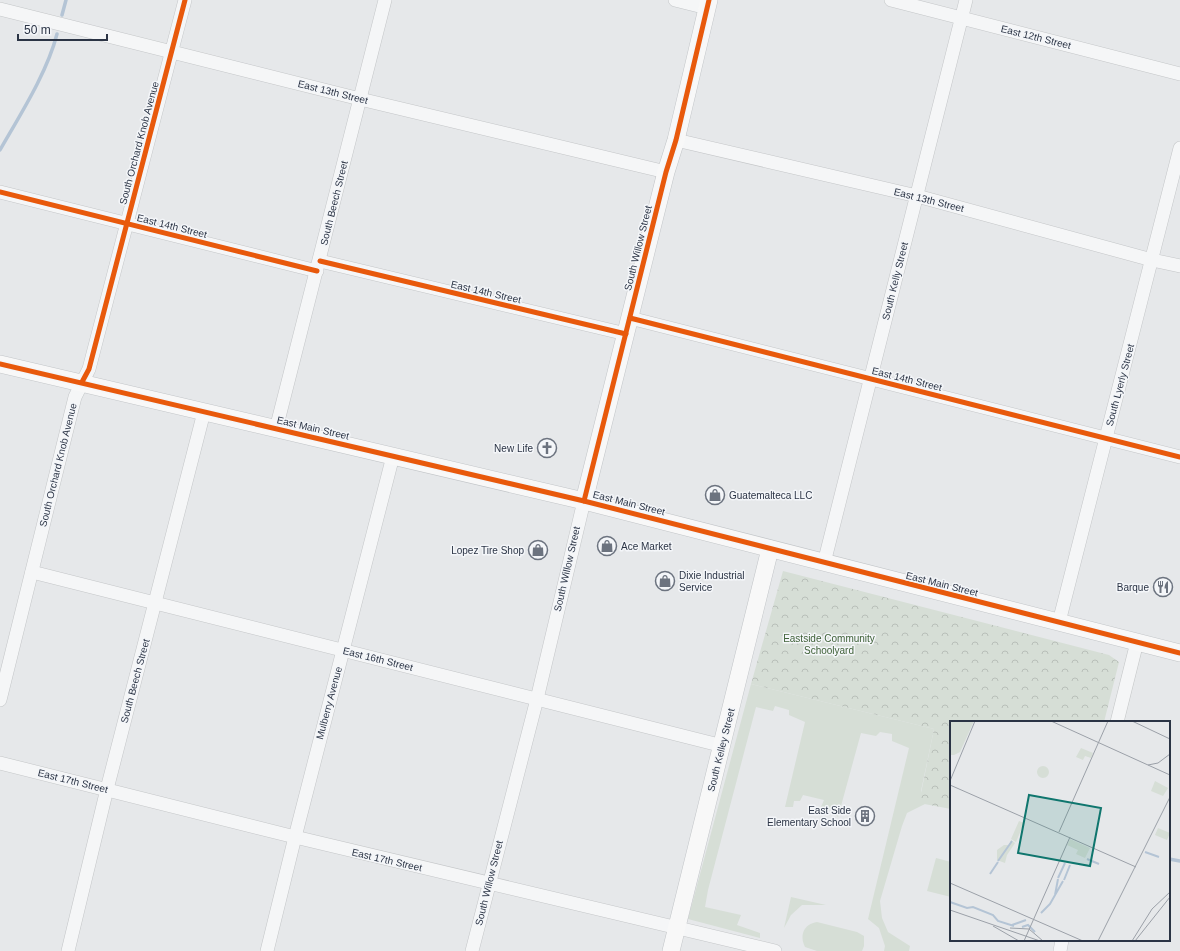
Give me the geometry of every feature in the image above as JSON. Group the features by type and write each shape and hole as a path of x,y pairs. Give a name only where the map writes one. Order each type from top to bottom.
{"main road":[{"name":"South Willow Street","path":"584,501 666,172 676,140 708,4"},
{"name":"East Main Street","path":"0,364 82,382 584,501 1180,653"},
{"name":"South Kelley Street","path":"671,951 723,746 770,549"}],"street":[{"name":"South Orchard Knob Avenue","path":"0,700 75,397 89,369 185,0"},
{"name":"South Beech Street","path":"276,429 385,0"},
{"path":"674,0 708,4"},
{"name":"East 12th Street","path":"891,0 1180,74"},
{"name":"South Kelly Street","path":"824,563 966,0"},
{"name":"East 13th Street","path":"0,10 360,99 666,172"},
{"name":"East 13th Street","path":"676,140 917,196 1152,260 1180,266"},
{"name":"South Lyerly Street","path":"1059,622 1180,148"},
{"name":"East 14th Street","path":"0,192 127,224 318,266 628,326 870,379 1180,457"},
{"name":"South Beech Street","path":"68,951 107,789 204,412"},
{"name":"Mulberry Avenue","path":"267,951 393,456"},
{"name":"South Willow Street","path":"472,951 537,699 584,501"},
{"name":"East 16th Street","path":"32,572 723,746"},
{"path":"1117,721 1137,642"},
{"name":"East 17th Street","path":"0,763 295,838 776,951"},
{"path":"1060,951 1062,941"}],"green space":[{"name":"Eastside Community Schoolyard","path":"783,571 1109,655 1119,662 1104,721 950,721 950,809 919,803 934,729 751,684"},
{"path":"751,684 934,729 921,791 925,804 907,813 880,901 882,918 888,932 910,946 909,951 884,951 885,946 879,928 868,919 909,748 892,741 892,734 880,732 876,736 861,733 838,817 831,809 821,807 824,800 803,795 800,801 794,801 793,807 785,807 805,722 789,715 789,710 775,706 773,711 756,707 708,890 705,907 741,915 737,925 760,933 760,938 688,919"},
{"path":"936,858 950,862 950,897 927,891"},
{"path":"791,897 826,905 802,905 791,915 784,928"},
{"path":"817,922 857,932 864,936 864,946 862,951 817,951 805,947 803,943 804,931 809,925"}],"waterway":[{"path":"62,15 66,0"},
{"path":"0,150 40,79 47,64 57,34"},
{"path":"1170,859 1180,861"}],"cycle path":[{"path":"82,382 89,369 185,0"},
{"path":"584,501 666,172 676,140 709,0"},
{"path":"0,192 317,271"},
{"path":"320,261 626,334"},
{"path":"630,318 1180,457"},
{"path":"0,364 584,501 1180,653"}],"place":[{"name":"New Life","path":"547,448"},
{"name":"Guatemalteca LLC","path":"715,495"},
{"name":"Ace Market","path":"607,546"},
{"name":"Lopez Tire Shop","path":"538,550"},
{"name":"Dixie Industrial Service","path":"665,581"},
{"name":"Barque","path":"1163,587"},
{"name":"East Side Elementary School","path":"865,816"}]}
